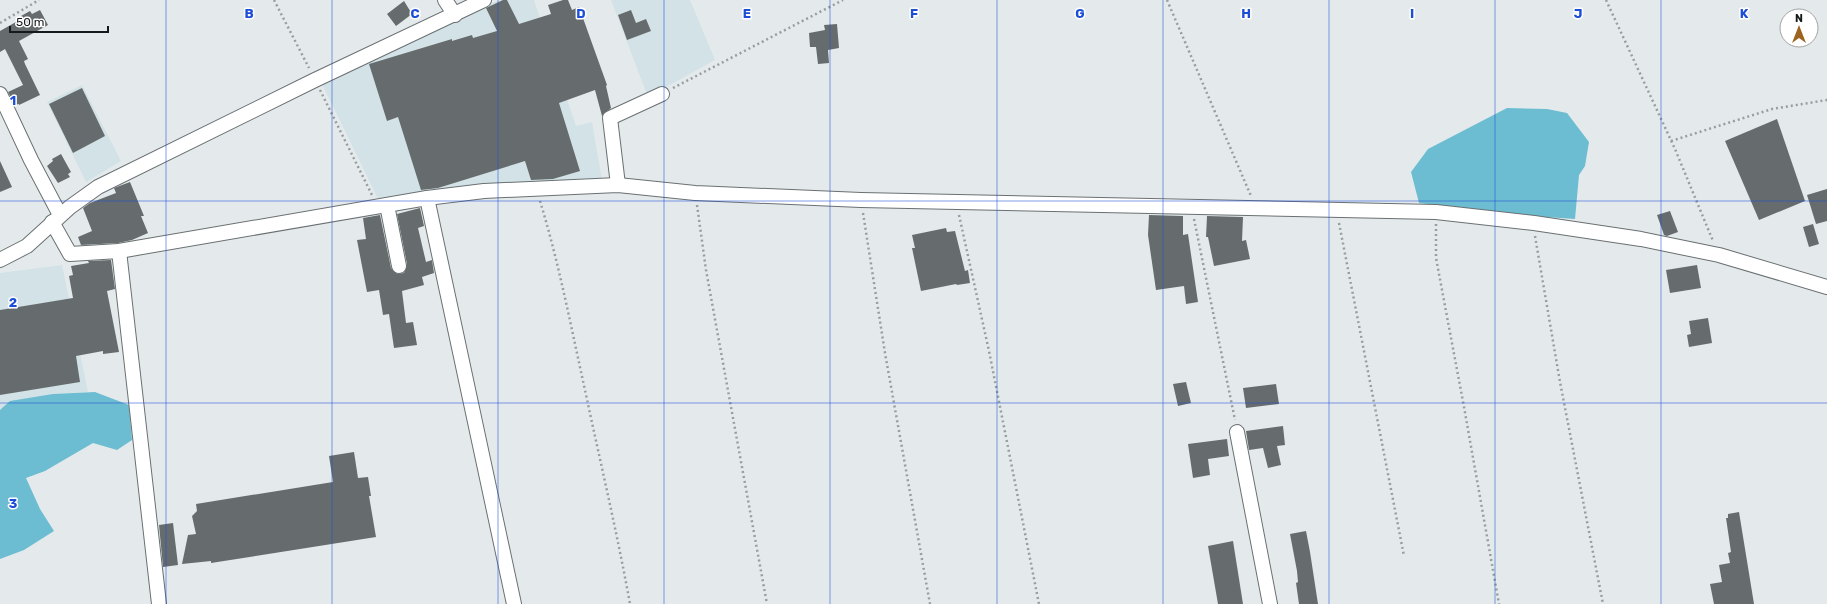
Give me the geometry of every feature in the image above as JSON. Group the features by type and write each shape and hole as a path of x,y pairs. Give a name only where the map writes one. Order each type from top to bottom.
{"street":[{"path":"445,0 455,15"},
{"path":"0,260 27,246 56,219 98,187 315,80 484,0"},
{"path":"0,94 56,219 70,254 119,251 427,198 484,191 618,185 695,193 861,200 1192,207 1256,210 1436,212 1534,223 1641,240 1719,255 1827,286"},
{"path":"618,185 610,118 662,94"},
{"path":"427,198 514,604"},
{"path":"382,206 399,266"},
{"path":"119,251 159,604"},
{"path":"1237,432 1270,604"}],"path":[{"path":"0,23 40,0"},
{"path":"274,0 382,206"},
{"path":"662,94 843,0"},
{"path":"1167,0 1219,118 1256,210"},
{"path":"1606,0 1671,141 1719,255"},
{"path":"1671,141 1772,109 1827,100"},
{"path":"537,189 550,232 614,517 630,604"},
{"path":"695,193 706,270 767,604"},
{"path":"861,200 885,353 930,604"},
{"path":"956,202 989,351 1039,604"},
{"path":"1192,207 1237,432"},
{"path":"1336,211 1404,556"},
{"path":"1436,212 1436,258 1499,604"},
{"path":"1534,223 1538,255 1560,382 1603,604"}],"shaded area":[{"path":"499,0 534,0 576,126 592,122 602,180 380,203 322,84"},
{"path":"611,0 690,0 715,60 648,97"},
{"path":"82,85 121,161 86,182 47,102"},
{"path":"1507,108 1547,109 1567,113 1589,142 1585,166 1579,175 1575,219 1531,216 1419,203 1411,172 1428,149"},
{"path":"62,265 88,392 53,394 0,410 0,273"},
{"path":"95,392 129,405 132,440 117,450 93,443 45,471 26,478 40,509 54,531 24,550 0,559 0,410 10,401 53,394"}],"building":[{"path":"503,0 507,0 519,24 551,14 548,5 563,0 568,0 572,10 579,7 607,85 611,108 602,116 595,90 559,103 580,171 553,179 531,180 525,161 438,188 421,190 398,117 387,121 369,64 452,39 452,41 472,35 473,38 497,31 486,8"},
{"path":"404,1 412,14 396,26 387,14"},
{"path":"40,10 48,25 19,41 28,59 24,61 25,64 40,95 19,105 15,105 8,92 23,85 5,49 0,52 0,31 23,18 21,16 30,11 32,14"},
{"path":"631,10 636,23 646,19 651,31 627,40 618,15"},
{"path":"837,24 839,48 828,50 829,63 818,64 816,47 810,47 809,33 825,30 824,25"},
{"path":"82,88 105,136 73,153 49,104"},
{"path":"1777,119 1805,201 1759,220 1725,141"},
{"path":"61,154 71,172 68,174 70,177 58,183 47,166 53,161 52,159"},
{"path":"0,161 12,187 0,192"},
{"path":"130,182 144,216 141,216 148,233 132,240 118,243 81,245 78,237 92,231 83,208 90,203 116,193 114,188"},
{"path":"1827,189 1827,221 1816,224 1807,195"},
{"path":"420,208 424,226 418,228 426,262 432,260 434,273 422,277 424,285 402,291 406,323 413,322 417,345 394,348 389,314 383,315 379,290 367,292 357,240 366,239 363,218 380,215 391,268 397,274 404,273 407,264 397,214"},
{"path":"1670,211 1678,232 1667,236 1664,235 1657,215"},
{"path":"1149,215 1183,216 1183,235 1188,234 1198,302 1186,304 1184,286 1156,290 1148,235"},
{"path":"1207,216 1243,217 1242,241 1246,240 1250,259 1214,266 1208,237 1206,237"},
{"path":"1813,224 1819,244 1809,247 1803,227"},
{"path":"946,228 947,232 955,231 965,271 968,270 970,283 956,284 921,291 912,248 915,248 912,235"},
{"path":"111,260 115,289 107,291 119,352 103,354 103,351 76,356 80,382 0,395 0,310 73,298 69,276 73,275 71,266 89,263 88,261"},
{"path":"1697,265 1701,288 1670,293 1666,270"},
{"path":"1708,318 1712,343 1689,347 1687,335 1691,334 1689,321"},
{"path":"1186,382 1191,403 1178,406 1173,384"},
{"path":"1276,384 1279,404 1246,408 1243,388"},
{"path":"1283,426 1285,445 1277,446 1281,465 1268,468 1263,448 1249,450 1246,431"},
{"path":"1227,439 1229,456 1208,459 1210,475 1193,478 1188,444"},
{"path":"354,452 358,478 368,477 371,496 369,496 376,537 211,563 211,561 182,564 188,535 196,534 192,516 197,511 196,504 333,482 329,456"},
{"path":"1739,512 1754,604 1714,604 1710,584 1722,582 1719,565 1730,563 1728,553 1731,552 1726,518 1728,518 1728,514"},
{"path":"173,523 178,565 163,567 159,525"},
{"path":"1306,531 1318,604 1299,604 1296,583 1298,582 1297,571 1290,534"},
{"path":"1233,541 1243,604 1218,604 1208,546"}]}
